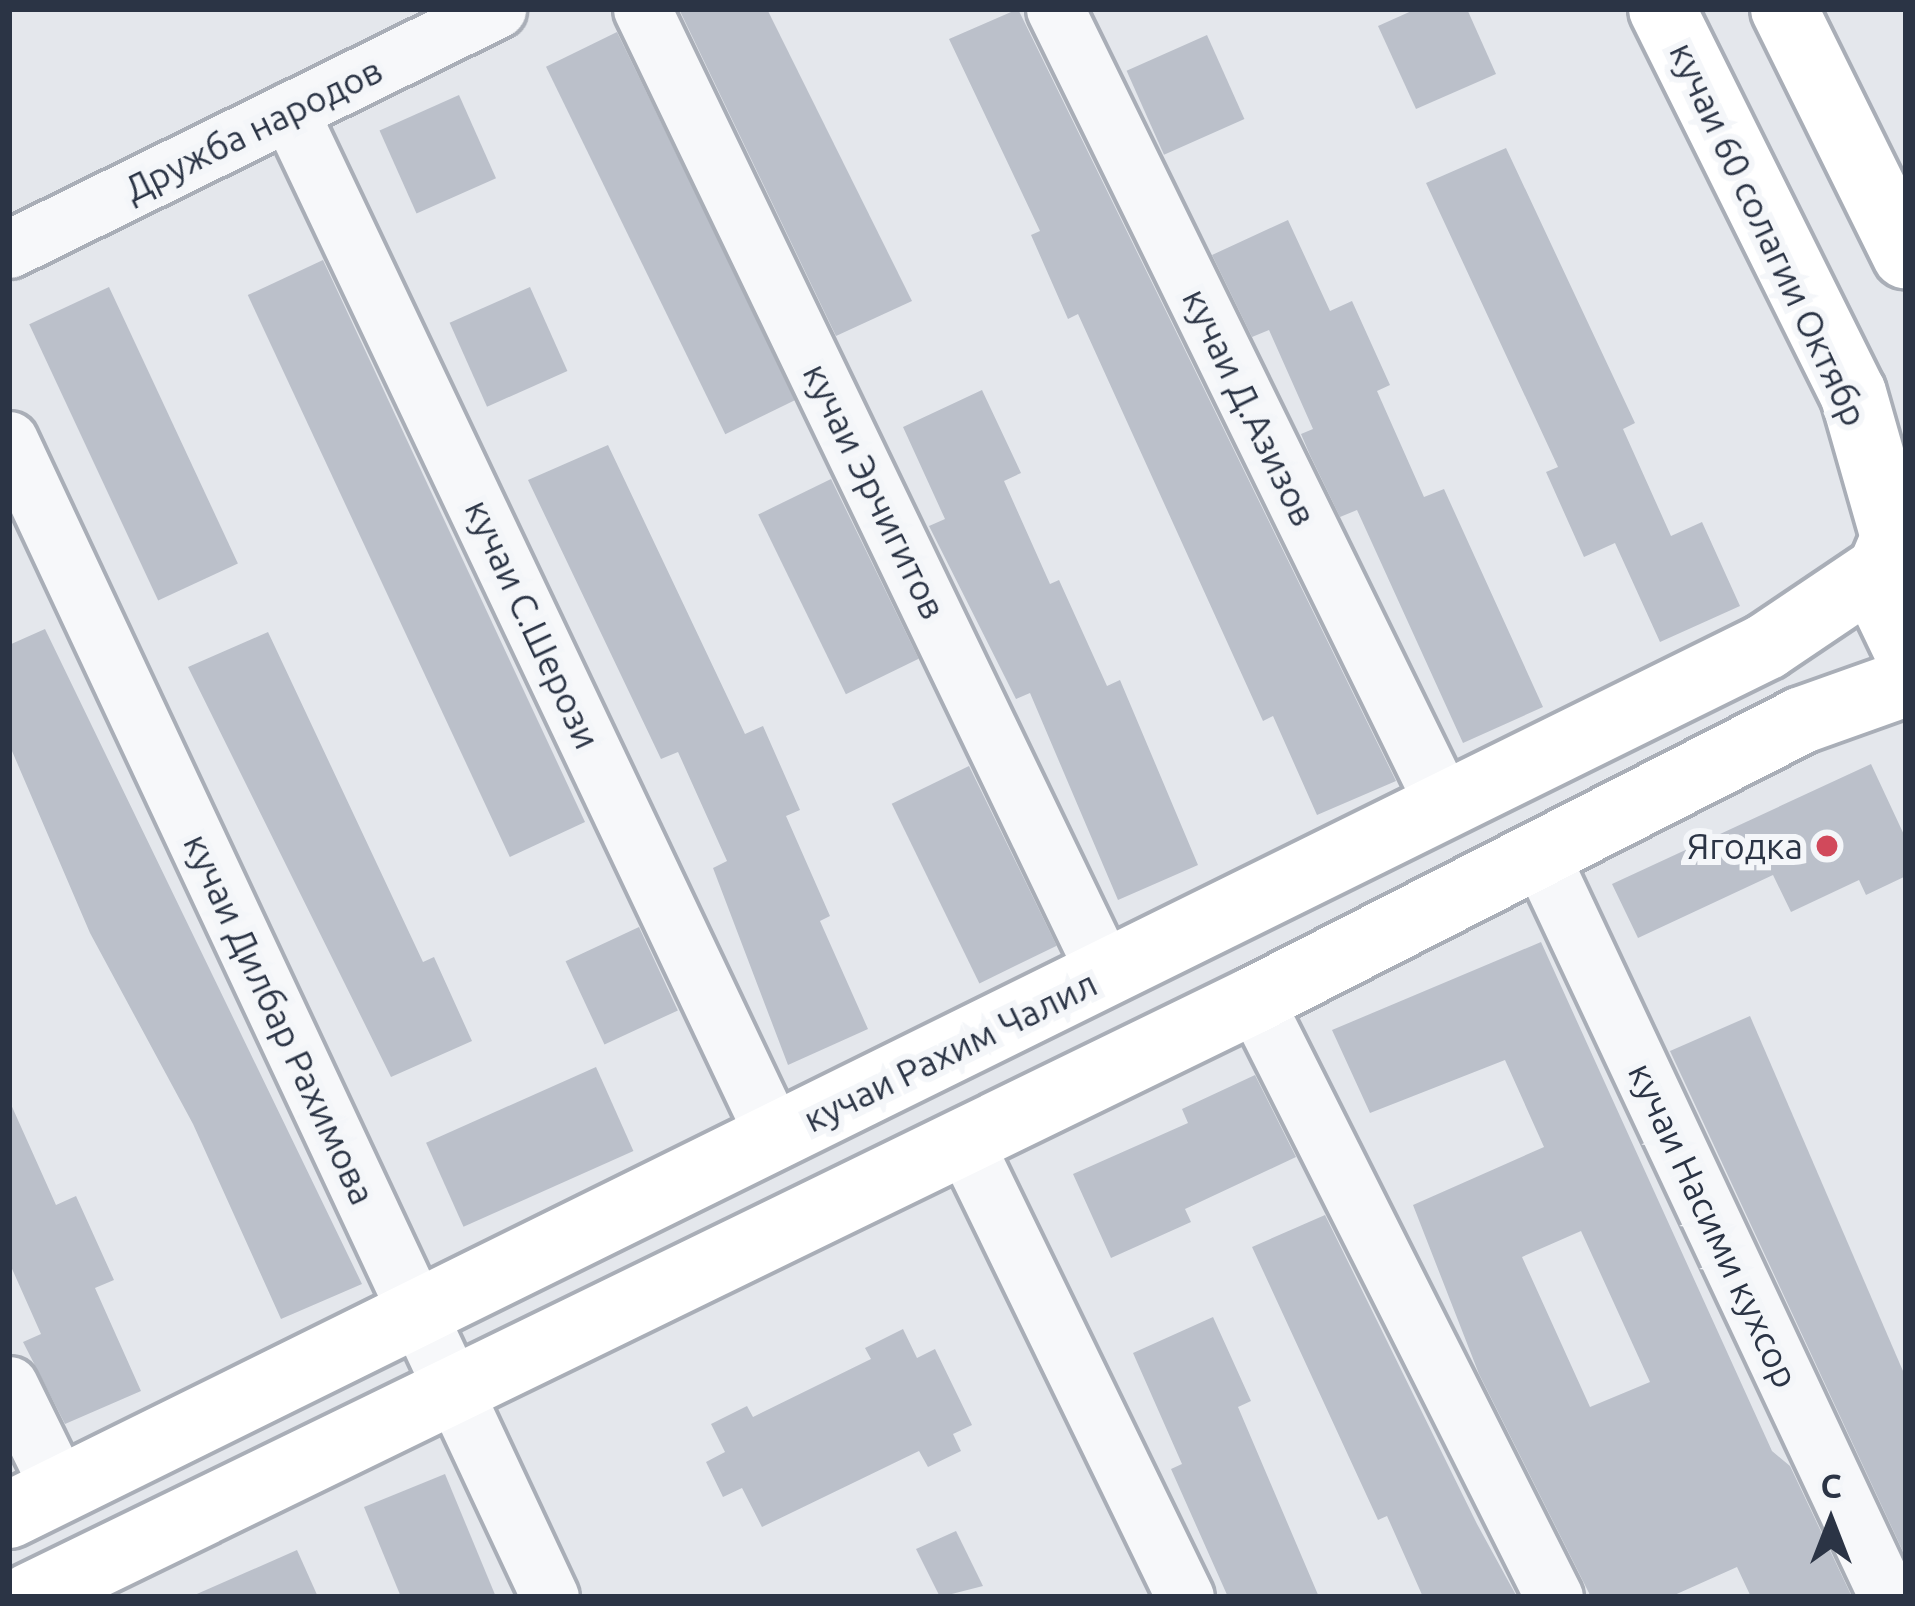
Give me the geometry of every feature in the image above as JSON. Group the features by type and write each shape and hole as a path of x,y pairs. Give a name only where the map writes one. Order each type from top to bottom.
{"main road":[{"name":"кучаи 60 солагии Октябр","path":"1662,9 1853,393 1893,537 1883,600 1906,648"},
{"path":"1784,9 1906,256"},
{"name":"кучаи Рахим Чалил","path":"34,1502 1767,646 1893,537"},
{"path":"29,1597 105,1580 454,1395 1254,1000 1802,719 1906,683"}],"street":[{"name":"Дружба народов","path":"9,249 497,9"},
{"name":"кучаи Эрчигитов","path":"642,9 1106,974"},
{"name":"кучаи Д.Азизов","path":"1055,9 1445,806"},
{"name":"кучаи С.Шерози","path":"290,111 776,1137"},
{"name":"кучаи Дилбар Рахимова","path":"9,440 550,1597"},
{"name":"кучаи Насими кухсор","path":"1539,853 1888,1597"},
{"path":"1254,1000 1554,1597"},
{"path":"963,1140 1185,1597"},
{"path":"9,1385 34,1502"}],"building":[{"path":"679,9 767,9 912,301 836,336"},
{"path":"1018,9 1396,781 1317,815 1273,716 1263,721 1078,314 1068,319 1031,235 1040,231 949,39"},
{"path":"1416,9 1467,9 1496,74 1416,109 1378,26"},
{"path":"617,32 796,400 725,434 546,67"},
{"path":"1207,35 1244,119 1164,155 1127,71"},
{"path":"459,95 496,178 417,214 380,130"},
{"path":"1506,148 1635,423 1623,429 1671,536 1702,522 1740,606 1660,642 1615,543 1584,557 1546,472 1558,467 1426,183"},
{"path":"1288,220 1330,311 1352,301 1390,385 1377,391 1424,497 1444,489 1543,707 1463,743 1357,510 1340,517 1310,455 1301,434 1313,429 1269,330 1252,337 1212,255"},
{"path":"323,260 585,822 510,857 248,295"},
{"path":"109,287 238,563 158,601 29,324"},
{"path":"530,287 567,371 487,407 450,323"},
{"path":"982,390 1021,473 1004,481 1050,584 1059,580 1107,686 1120,680 1198,865 1118,900 1030,693 1016,699 929,526 945,519 903,427"},
{"path":"608,445 745,734 763,726 800,810 786,816 830,916 820,921 868,1029 788,1065 713,868 727,861 678,752 661,759 528,480"},
{"path":"831,479 919,659 846,694 758,515"},
{"path":"45,629 362,1284 281,1319 193,1124 90,933 9,744 9,645"},
{"path":"268,632 423,962 434,957 472,1041 391,1077 188,667"},
{"path":"1871,764 1906,839 1906,876 1866,895 1859,880 1791,912 1773,875 1638,938 1612,884"},
{"path":"969,766 1057,946 979,983 892,804"},
{"path":"639,927 678,1010 604,1045 566,961"},
{"path":"1541,942 1772,1451 1790,1466 1852,1597 1751,1597 1737,1567 1670,1597 1591,1597 1479,1374 1413,1205 1544,1147 1505,1060 1370,1113 1332,1030","holes":["1581,1231 1650,1382 1590,1407 1522,1257"]},
{"path":"1750,1016 1906,1378 1906,1558 1670,1051"},
{"path":"596,1067 633,1151 464,1227 426,1143"},
{"path":"1255,1075 1296,1157 1185,1209 1191,1222 1111,1258 1073,1174 1188,1123 1182,1109"},
{"path":"9,1100 56,1205 76,1196 114,1280 95,1288 141,1391 65,1424 23,1342 41,1334 9,1262"},
{"path":"1325,1215 1517,1597 1423,1597 1387,1516 1378,1520 1252,1247"},
{"path":"1213,1317 1251,1401 1238,1407 1319,1597 1228,1597 1171,1469 1182,1464 1133,1353"},
{"path":"903,1329 917,1358 935,1349 972,1425 953,1434 961,1451 928,1467 919,1451 762,1527 742,1488 723,1497 706,1462 725,1452 711,1424 747,1406 753,1417 871,1359 865,1348"},
{"path":"445,1474 496,1597 401,1597 364,1507"},
{"path":"956,1531 983,1586 940,1597 916,1549"},
{"path":"297,1550 318,1597 190,1597"}],"place":[{"name":"Ягодка","path":"1827,846"}]}
